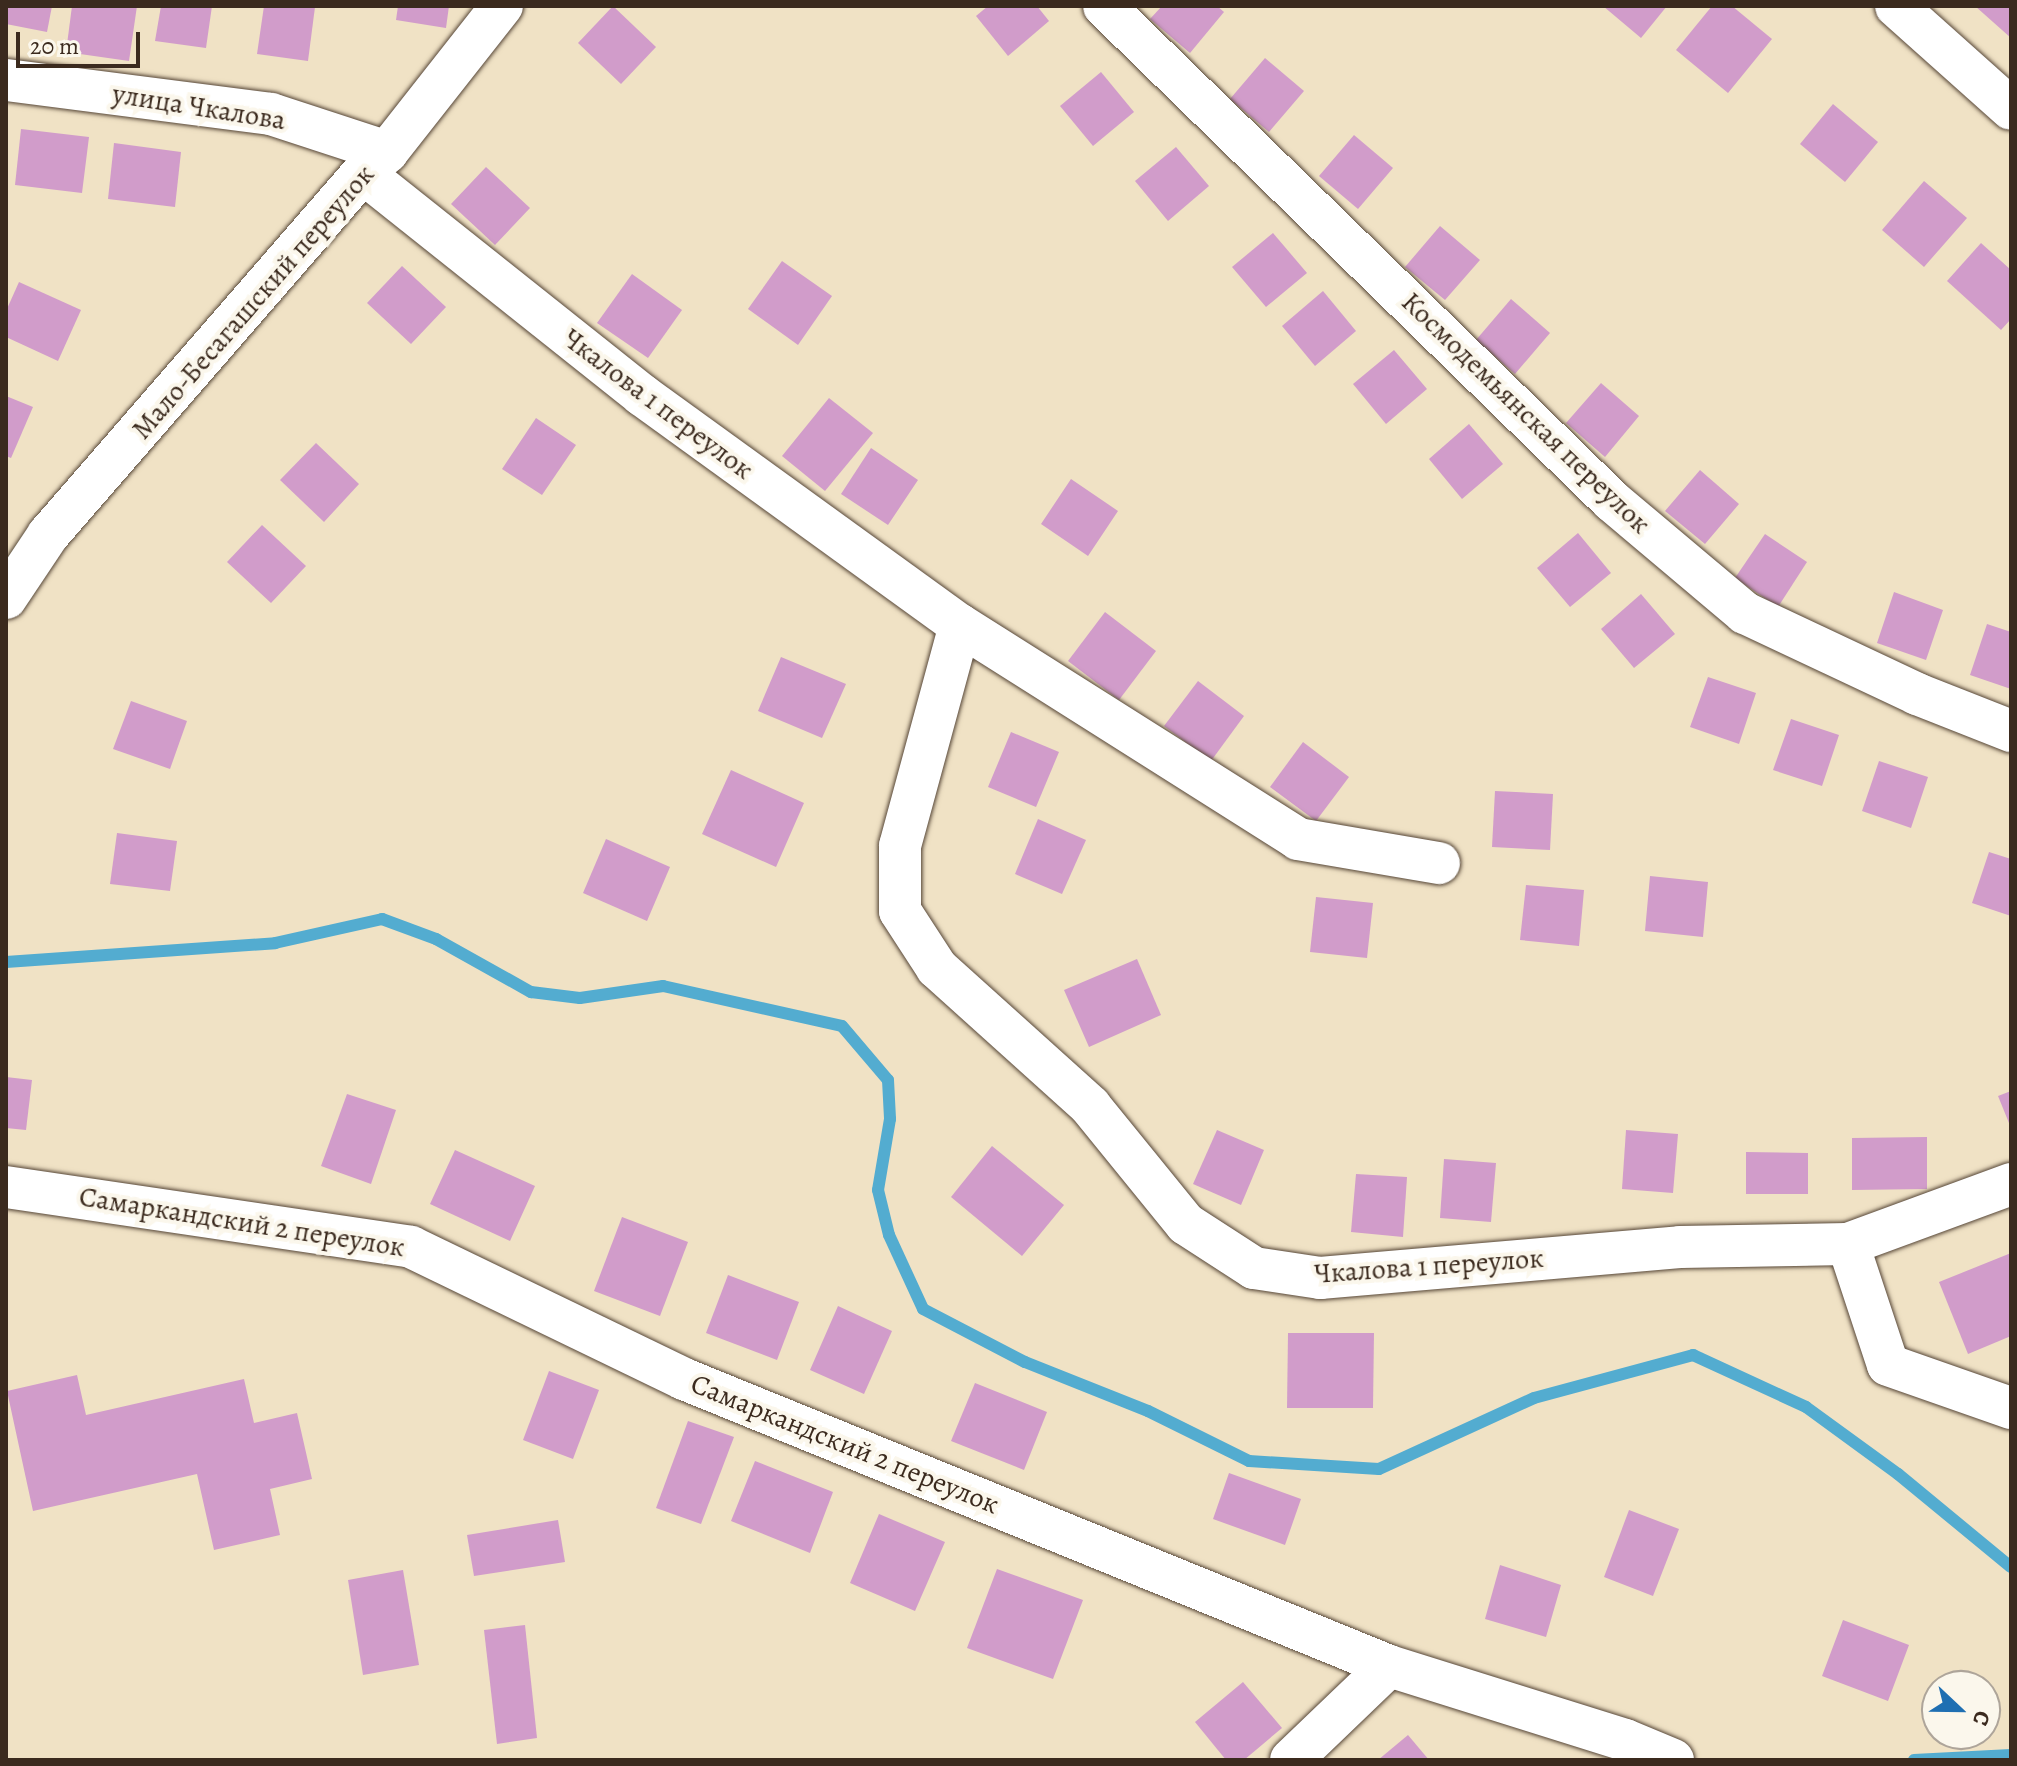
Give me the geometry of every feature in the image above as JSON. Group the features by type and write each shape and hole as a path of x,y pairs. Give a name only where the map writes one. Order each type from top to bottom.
{"street":[{"name":"Мало-Бесагашский переулок","path":"6,598 48,535 375,163 502,6"},
{"name":"Космодемьянская переулок","path":"1104,6 1612,501 1745,613 1917,694 2011,731"},
{"path":"1896,6 2011,109"},
{"name":"улица Чкалова","path":"6,80 271,114 375,163"},
{"name":"Чкалова 1 переулок","path":"375,163 642,395 960,625 1298,839 1439,863"},
{"name":"Чкалова 1 переулок","path":"960,625 900,846 900,911 937,968 1090,1106 1186,1224 1254,1268 1320,1278 1680,1247 1848,1244 2011,1184"},
{"name":"Самаркандский 2 переулок","path":"6,1187 411,1247 684,1379 1389,1666 1673,1760"},
{"path":"1848,1244 1888,1365 2011,1408"},
{"path":"1291,1760 1389,1666"}],"building":[{"path":"6,6 52,6 47,32 6,24"},
{"path":"72,6 137,6 129,61 66,52"},
{"path":"161,6 212,6 206,48 155,41"},
{"path":"264,6 315,7 308,61 257,54"},
{"path":"398,6 449,6 446,28 396,20"},
{"path":"613,6 656,47 621,84 578,43"},
{"path":"988,6 1037,6 1049,21 1008,56 976,16"},
{"path":"1162,6 1217,6 1224,12 1190,53 1150,19"},
{"path":"1603,6 1667,6 1641,38"},
{"path":"1712,6 1732,6 1772,39 1728,93 1676,50"},
{"path":"1975,6 2011,6 2011,38"},
{"path":"1265,58 1304,91 1269,132 1230,99"},
{"path":"1101,72 1134,112 1093,146 1060,106"},
{"path":"1833,104 1878,142 1845,182 1800,144"},
{"path":"21,129 89,137 82,193 15,185"},
{"path":"1354,135 1393,168 1358,209 1319,176"},
{"path":"114,143 181,152 175,207 108,199"},
{"path":"1176,147 1209,186 1168,221 1135,181"},
{"path":"486,167 530,208 495,245 451,204"},
{"path":"1924,181 1967,218 1924,267 1882,230"},
{"path":"1440,226 1480,260 1445,300 1405,267"},
{"path":"1273,233 1307,273 1266,307 1232,267"},
{"path":"1981,243 2011,270 2011,319 2001,330 1947,281"},
{"path":"782,261 832,296 798,345 748,309"},
{"path":"402,266 446,307 411,344 367,303"},
{"path":"632,274 682,310 648,358 597,323"},
{"path":"19,282 81,310 58,361 6,337 6,311"},
{"path":"1323,291 1356,331 1315,366 1282,326"},
{"path":"1511,299 1550,333 1515,374 1476,340"},
{"path":"1394,350 1427,389 1386,424 1353,384"},
{"path":"1601,383 1639,416 1605,457 1566,423"},
{"path":"6,396 33,407 11,458 6,456"},
{"path":"829,398 873,433 825,491 782,456"},
{"path":"536,418 576,445 542,495 502,469"},
{"path":"1469,424 1503,464 1462,499 1429,459"},
{"path":"316,443 359,484 324,522 280,480"},
{"path":"871,448 918,480 888,525 841,494"},
{"path":"1700,470 1739,504 1705,544 1665,511"},
{"path":"1071,479 1118,511 1088,556 1041,524"},
{"path":"262,525 306,566 271,603 227,562"},
{"path":"1578,533 1611,573 1570,607 1537,568"},
{"path":"1765,534 1807,562 1778,607 1735,578"},
{"path":"1894,592 1943,610 1926,660 1877,643"},
{"path":"1641,594 1675,634 1634,668 1601,629"},
{"path":"1105,612 1156,651 1119,700 1068,661"},
{"path":"1987,624 2011,632 2011,689 1970,675"},
{"path":"781,657 846,684 822,738 758,711"},
{"path":"1708,677 1756,693 1739,744 1690,727"},
{"path":"1198,681 1244,716 1211,761 1164,726"},
{"path":"131,701 187,721 170,769 113,749"},
{"path":"1791,719 1839,735 1822,786 1773,770"},
{"path":"1011,732 1059,752 1036,807 988,787"},
{"path":"1303,742 1349,777 1316,821 1270,787"},
{"path":"1879,761 1928,777 1911,828 1862,811"},
{"path":"731,770 804,803 776,867 702,834"},
{"path":"1495,791 1553,794 1550,850 1492,847"},
{"path":"1038,819 1086,840 1062,894 1015,874"},
{"path":"117,833 177,841 170,891 110,884"},
{"path":"606,839 670,867 647,921 583,893"},
{"path":"1989,852 2011,859 2011,916 1972,903"},
{"path":"1650,876 1708,882 1703,937 1645,931"},
{"path":"1526,885 1584,890 1579,946 1520,940"},
{"path":"1316,897 1373,903 1367,958 1310,952"},
{"path":"1137,959 1161,1015 1089,1047 1064,990"},
{"path":"6,1077 32,1080 26,1130 6,1128"},
{"path":"2011,1091 2011,1128 1998,1096"},
{"path":"347,1094 396,1110 371,1184 321,1166"},
{"path":"1217,1130 1264,1150 1241,1205 1193,1184"},
{"path":"1626,1130 1678,1134 1673,1193 1622,1189"},
{"path":"1927,1137 1927,1189 1852,1190 1852,1138"},
{"path":"992,1146 1064,1205 1022,1256 951,1197"},
{"path":"455,1150 535,1186 510,1241 430,1204"},
{"path":"1746,1152 1808,1153 1808,1194 1746,1194"},
{"path":"1444,1159 1496,1163 1491,1222 1440,1218"},
{"path":"1356,1174 1407,1177 1403,1237 1351,1232"},
{"path":"622,1217 688,1242 660,1316 594,1291"},
{"path":"2011,1253 2011,1336 1968,1354 1939,1282"},
{"path":"728,1275 799,1302 777,1360 706,1333"},
{"path":"838,1306 892,1331 864,1394 810,1370"},
{"path":"1288,1333 1374,1333 1373,1408 1287,1408"},
{"path":"549,1371 599,1390 573,1459 523,1440"},
{"path":"77,1375 86,1415 244,1379 254,1423 297,1413 312,1479 270,1489 280,1535 214,1550 197,1474 33,1511 7,1391"},
{"path":"975,1383 1047,1412 1024,1470 951,1441"},
{"path":"688,1421 734,1437 701,1524 656,1508"},
{"path":"755,1461 833,1492 810,1553 731,1521"},
{"path":"1229,1473 1301,1499 1285,1545 1213,1519"},
{"path":"1629,1510 1679,1529 1653,1596 1604,1577"},
{"path":"879,1514 945,1542 915,1611 850,1583"},
{"path":"558,1520 565,1562 474,1576 467,1535"},
{"path":"1500,1565 1561,1585 1546,1637 1485,1619"},
{"path":"997,1569 1083,1600 1053,1679 967,1648"},
{"path":"403,1570 419,1665 363,1675 348,1580"},
{"path":"1843,1620 1909,1645 1888,1701 1822,1676"},
{"path":"525,1625 537,1738 497,1744 484,1630"},
{"path":"1243,1682 1282,1728 1244,1760 1226,1760 1195,1722"},
{"path":"1408,1735 1429,1760 1378,1760"}],"waterway":[{"path":"6,962 275,943 382,919 436,939 531,992 580,998 663,986 842,1026 888,1080 890,1119 878,1190 889,1235 923,1309 1025,1362 1148,1411 1249,1461 1379,1469 1534,1398 1693,1355 1806,1407 1898,1474 2011,1567"},
{"path":"1914,1760 2011,1755"}]}
